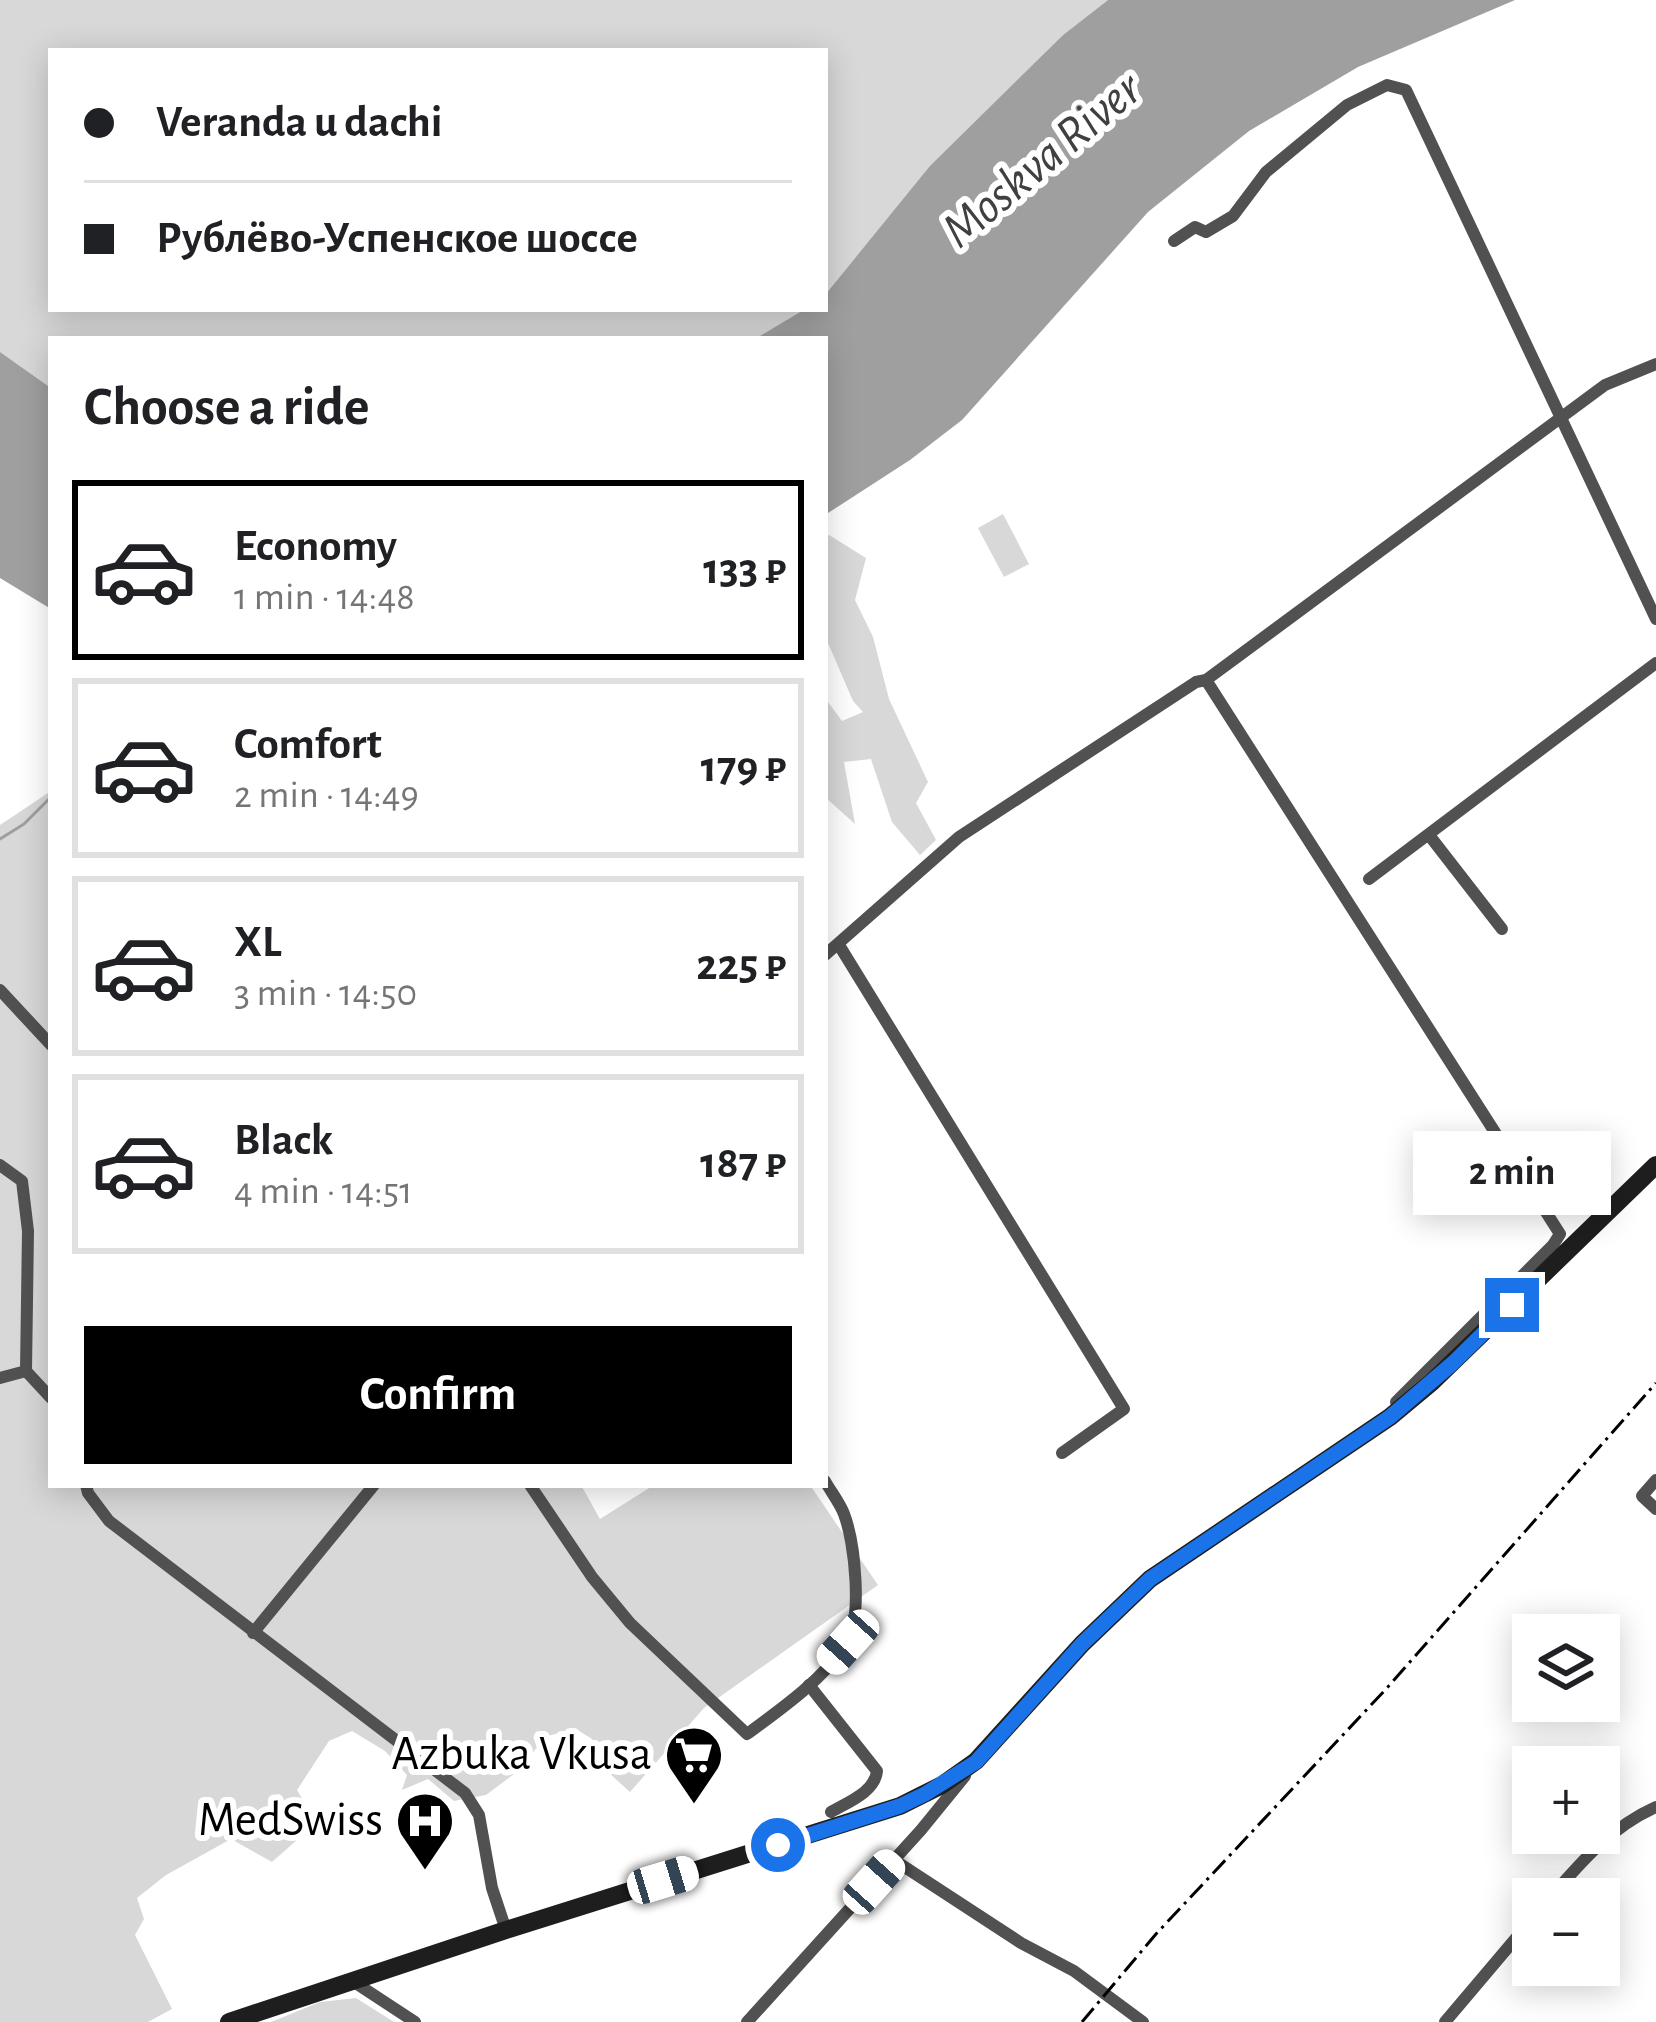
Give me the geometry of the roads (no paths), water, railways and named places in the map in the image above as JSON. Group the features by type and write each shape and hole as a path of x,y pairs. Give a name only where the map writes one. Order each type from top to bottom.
{"main road":[{"path":"229,2022 853,1822 925,1794 976,1762 1082,1644 1150,1579 1390,1417 1453,1363 1656,1165"}],"street":[{"path":"1174,242 1195,226 1206,232 1234,216 1266,172 1348,105 1388,85 1406,90 1656,619"},
{"path":"828,953 959,837 1196,682 1206,680 1604,385 1656,364"},
{"path":"1369,879 1656,663"},
{"path":"1206,680 1560,1234 1361,1436"},
{"path":"1429,835 1502,929"},
{"path":"838,945 1124,1408 1062,1453"},
{"path":"0,990 48,1042"},
{"path":"0,1165 22,1181 28,1231 26,1371 48,1395"},
{"path":"0,1378 26,1371"},
{"path":"1656,1480 1642,1496 1656,1509"},
{"path":"532,1488 592,1577 630,1623 747,1734 809,1685 848,1642 855,1610 853,1544 843,1511 828,1486"},
{"path":"87,1488 109,1521 465,1793 478,1815 492,1888 506,1930"},
{"path":"253,1633 372,1488"},
{"path":"809,1685 877,1771 874,1784 831,1812 853,1822"},
{"path":"747,2022 976,1762"},
{"path":"1568,1878 1592,1849 1656,1807"},
{"path":"894,1860 1021,1943 1074,1971 1143,2022"},
{"path":"1445,2022 1512,1943"},
{"path":"350,1980 415,2022"}],"water":[{"name":"Moskva River","path":"1108,0 1515,0 1358,67 1249,131 1148,212 962,420 828,513 828,336 760,336 800,312 828,312 828,291 930,166 1063,35"},
{"path":"0,352 48,386 48,607 0,578"}],"waterway":[{"path":"0,839 48,800"}],"railway":[{"path":"1082,2022 1156,1934 1387,1688 1656,1383"}],"place":[{"name":"Azbuka Vkusa","path":"694,1806"},
{"name":"MedSwiss","path":"425,1872"}]}
